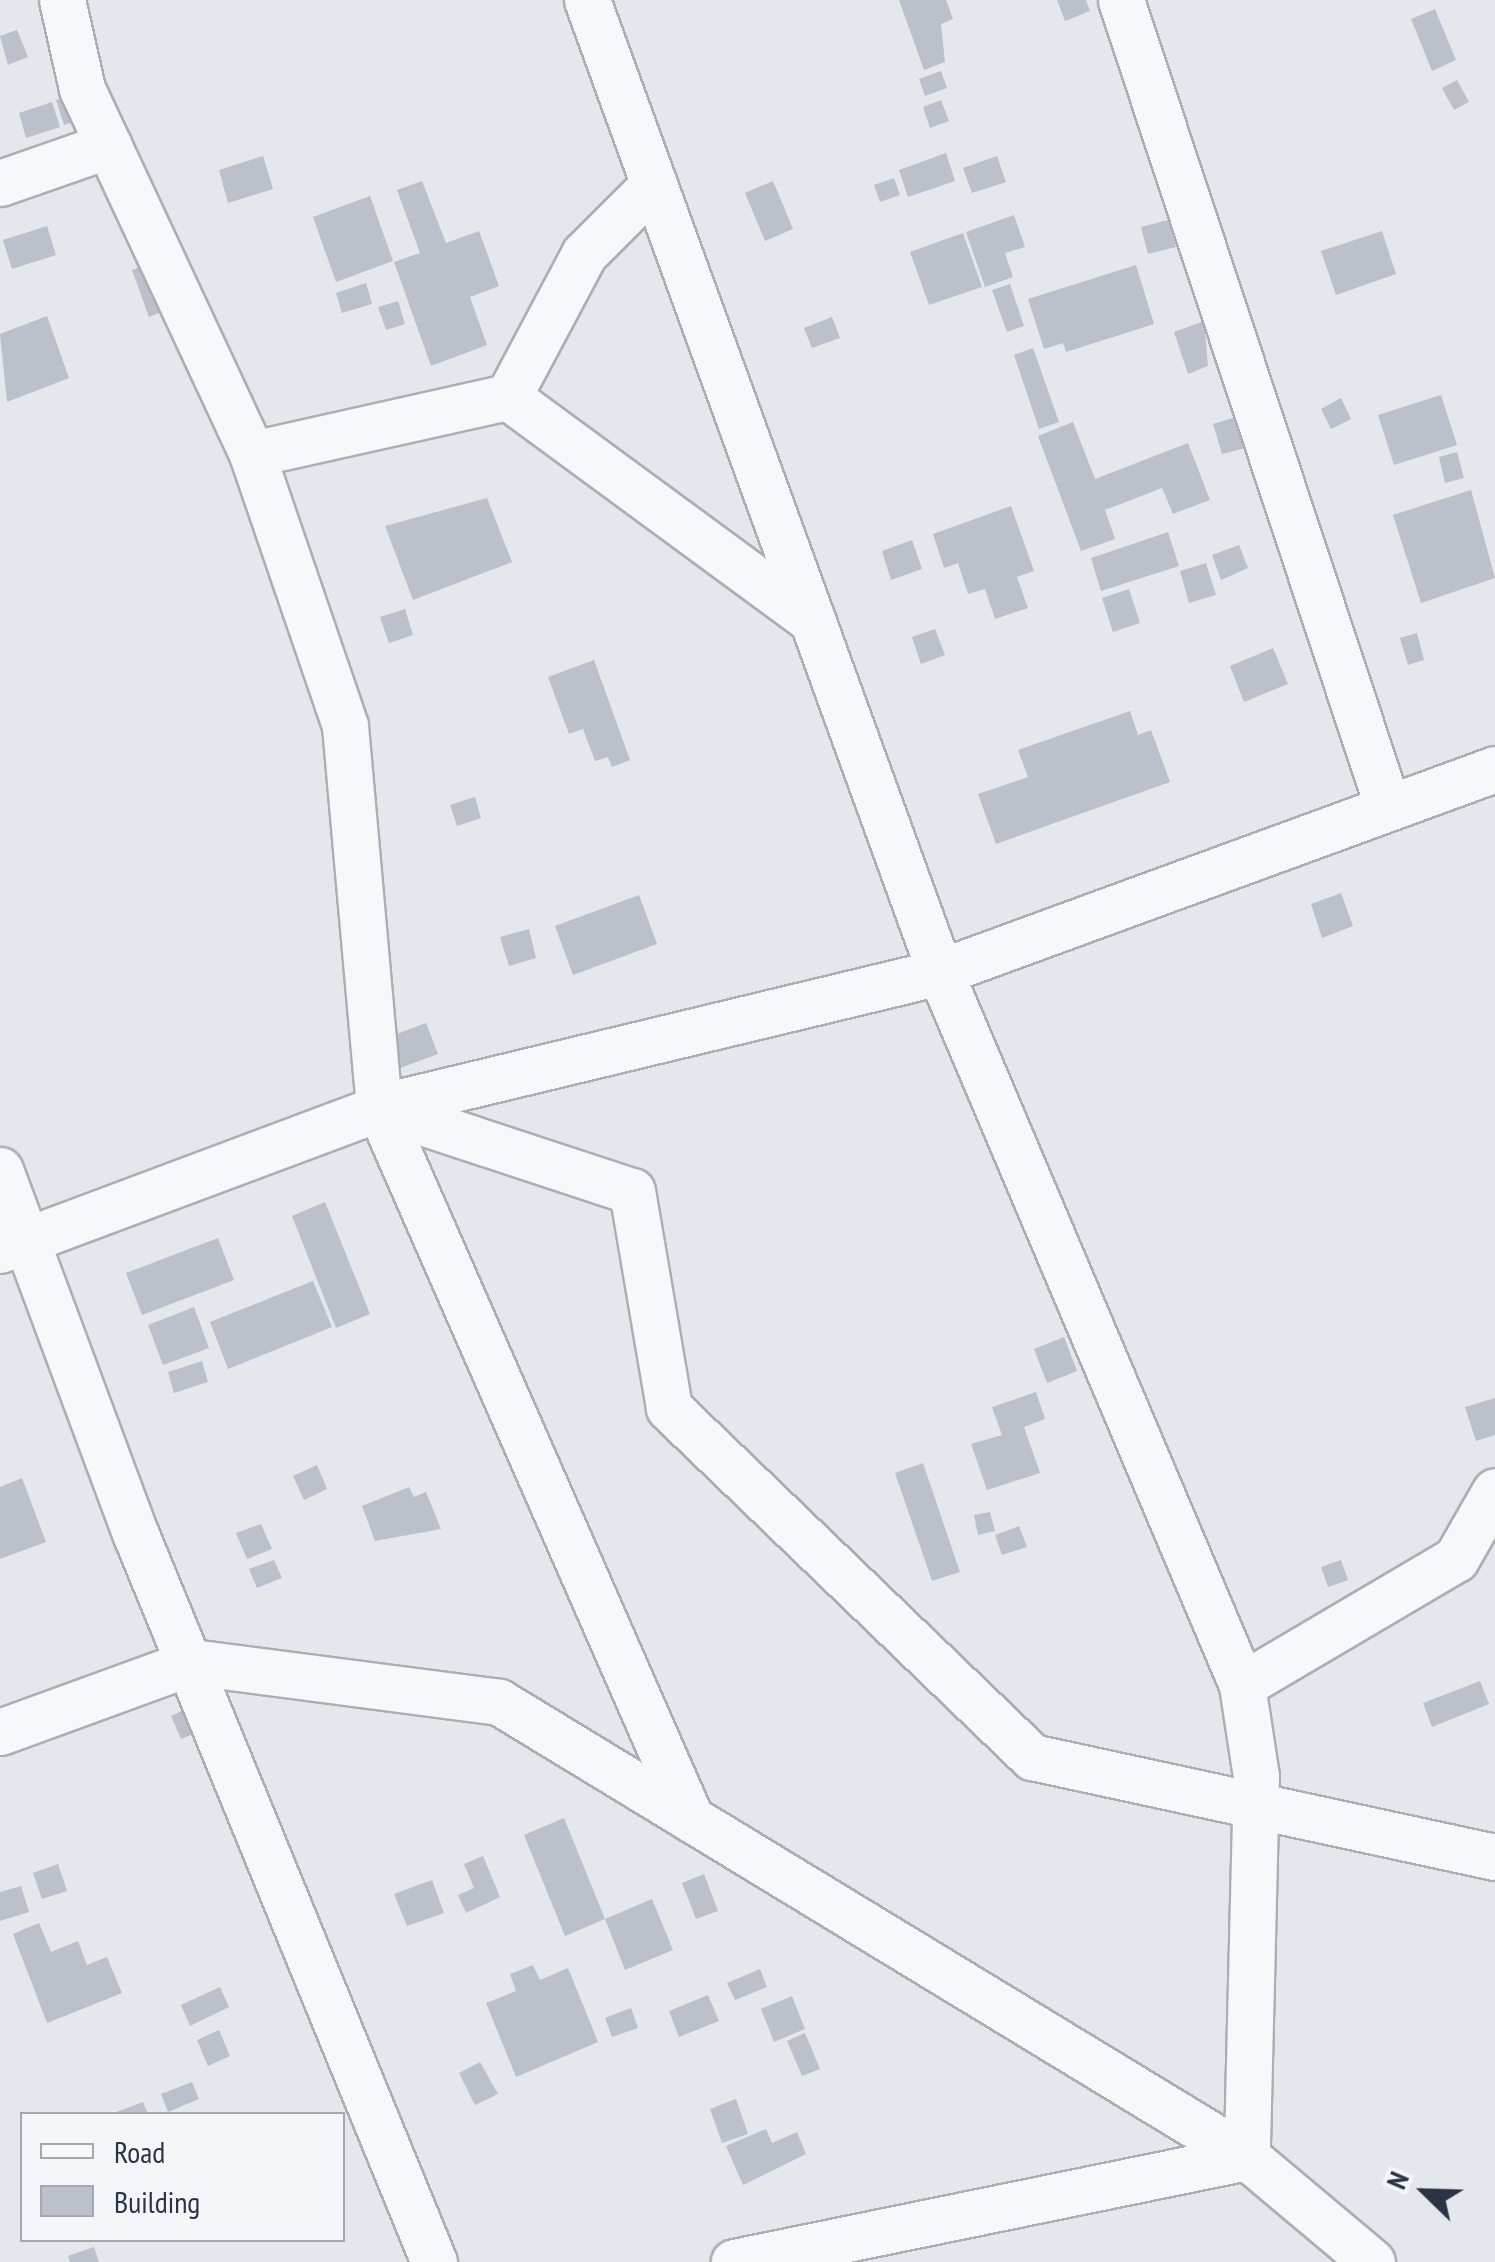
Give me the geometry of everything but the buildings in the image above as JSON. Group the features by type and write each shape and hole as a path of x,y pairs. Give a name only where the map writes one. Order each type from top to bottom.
{"street":[{"path":"62,0 82,89 252,454 345,726 379,1108 692,1819"},
{"path":"586,0 940,972 1242,1686 1256,1804 1246,2157"},
{"path":"1122,0 1388,808"},
{"path":"0,183 109,145"},
{"path":"508,397 584,254 654,184"},
{"path":"252,454 508,397 813,621"},
{"path":"13,1245 379,1108 940,972 1495,769"},
{"path":"379,1108 632,1192 669,1408 1032,1757 1495,1857"},
{"path":"0,1170 13,1245 192,1662 434,2262"},
{"path":"1242,1686 1456,1560 1495,1491"},
{"path":"0,1732 192,1662 498,1702 1246,2157 1372,2262"},
{"path":"734,2262 1246,2157"}]}
